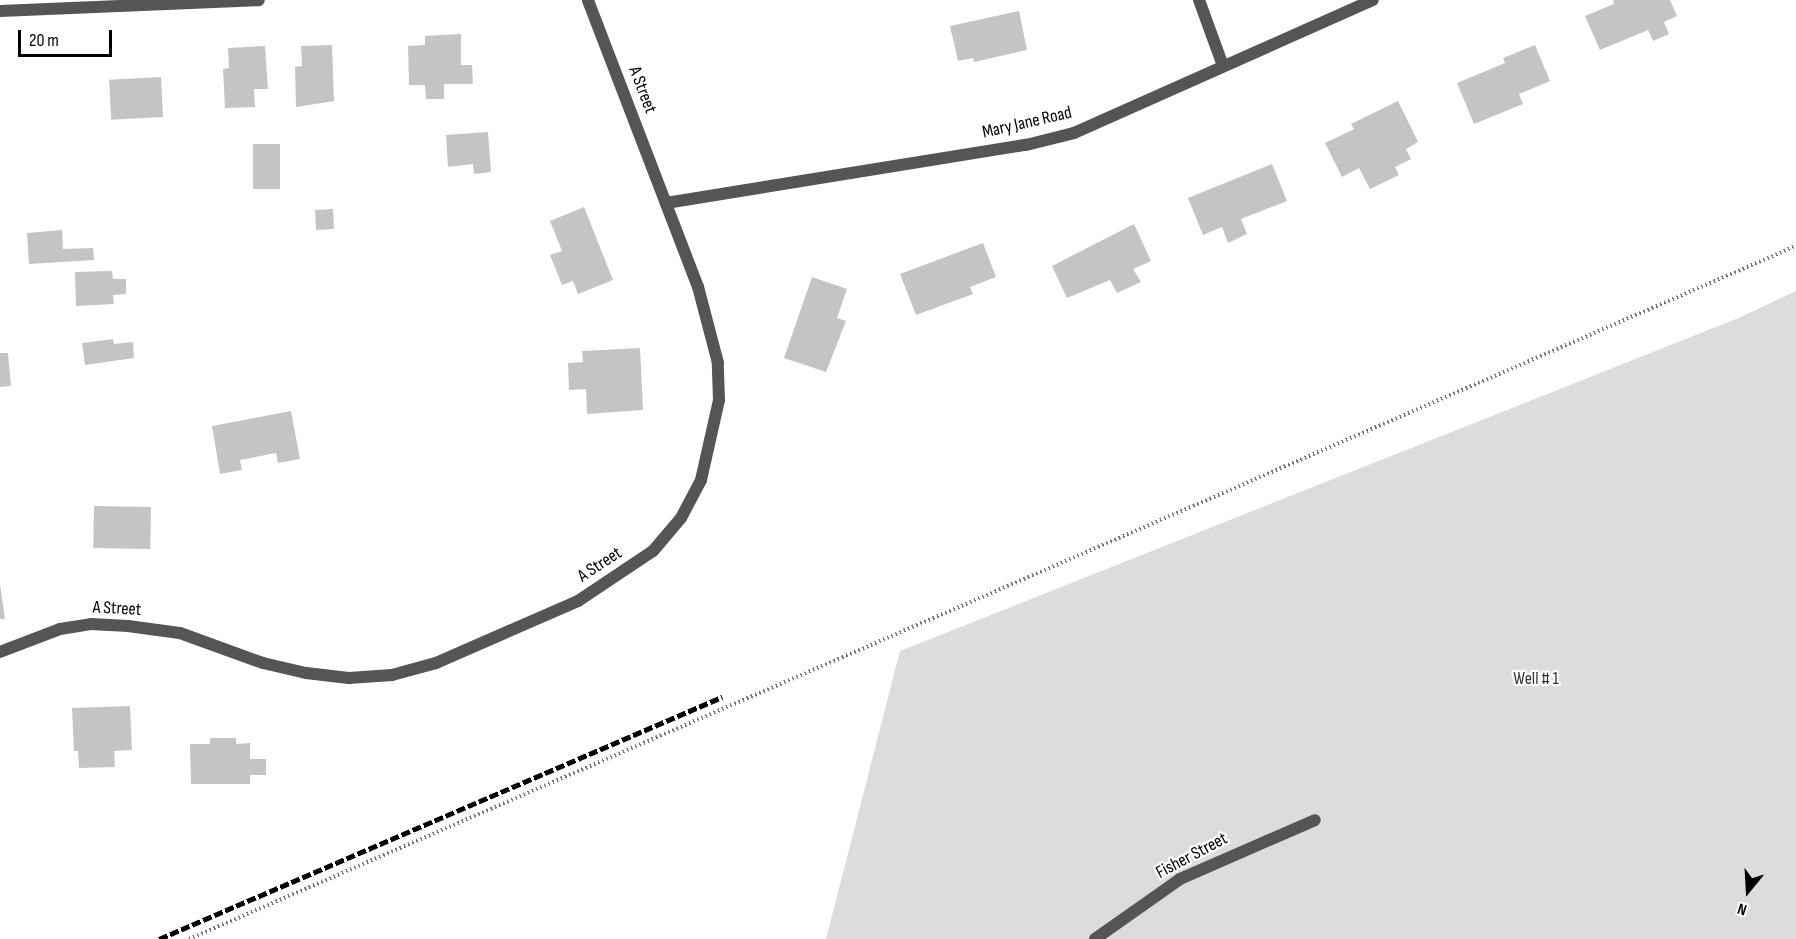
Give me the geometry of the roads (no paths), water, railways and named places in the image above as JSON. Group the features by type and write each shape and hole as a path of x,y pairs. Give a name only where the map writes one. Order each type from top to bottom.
{"street":[{"path":"0,11 259,0"},
{"name":"A Street","path":"0,652 60,629 91,624 128,626 180,633 263,663 306,673 349,678 392,675 436,663 578,601 615,579 652,551 681,518 700,480 719,400 718,363 710,322 588,0"},
{"path":"1199,0 1223,66"},
{"name":"Mary Jane Road","path":"666,203 1026,145 1074,133 1373,0"},
{"name":"Fisher Street","path":"1095,939 1180,879 1315,820"}],"railway":[{"path":"159,939 722,697"}],"park label":[{"name":"Well # 1","path":"1536,679"}]}
